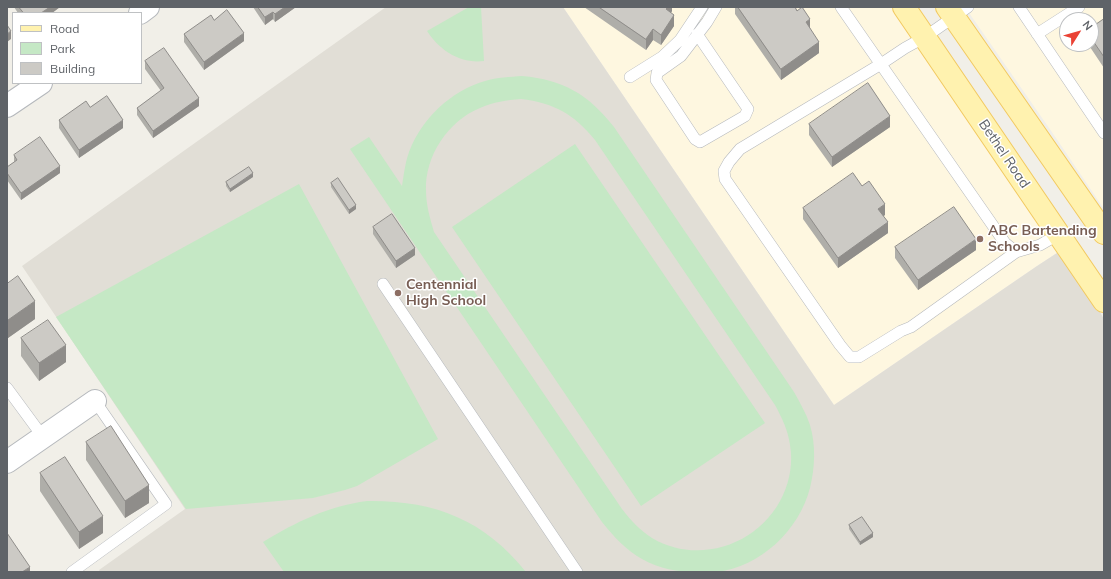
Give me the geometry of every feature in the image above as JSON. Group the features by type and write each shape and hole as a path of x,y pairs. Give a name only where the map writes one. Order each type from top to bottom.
{"main road":[{"name":"Bethel Road","path":"904,7 1104,301"},
{"path":"957,10 1104,233"}],"street":[{"path":"7,106 40,84"},
{"path":"7,462 94,401"}],"lane":[{"path":"630,77 662,58 680,40 702,7"},
{"path":"697,34 748,109 745,116 700,142 695,139 656,80 657,72 681,56 716,7"},
{"path":"841,7 1005,243 1016,252"},
{"path":"1018,7 1104,133"},
{"path":"1037,34 1080,7"},
{"path":"957,10 925,37 740,149 729,162 724,171 725,179 850,358 858,357 901,331 911,327 1016,252 1040,245 1059,234"},
{"path":"383,284 577,572"},
{"path":"7,388 43,437"},
{"path":"72,572 166,504 94,401"}],"shaded area":[{"name":"Centennial High School","path":"386,7 563,7 834,405 1063,249 1104,319 1104,572 100,572 99,570 185,509 22,266"},
{"path":"563,7 895,7 1063,249 834,405"},
{"path":"965,7 1104,7 1104,209 1056,138"}],"green space":[{"path":"469,7 481,7 484,61 467,60 452,55 438,45 427,31"},
{"path":"522,76 537,78 563,85 585,97 604,115 614,127 794,392 805,412 812,433 814,465 812,480 805,503 797,518 776,544 748,563 733,569 714,572 669,569 642,559 631,552 616,538 602,522 350,149 369,137 402,186 406,160 409,152 422,128 439,108 449,99 485,81 504,77","holes":["521,99 544,103 562,111 579,123 595,140 775,405 780,415 788,434 791,451 791,464 787,483 783,495 773,512 760,526 744,538 727,545 708,550 689,550 670,546 652,538 636,525 622,509 434,232 428,211 426,190 430,165 434,153 441,141 458,122 468,114 480,108 511,100"]},
{"path":"575,144 765,423 641,506 452,227"},
{"path":"299,184 438,439 357,486 345,490 313,498 186,509 56,317"},
{"path":"367,501 414,504 456,516 493,538 526,572 284,572 263,542 313,516 353,503"}],"building":[{"path":"19,7 50,7 42,12 23,12"},
{"path":"258,7 285,7 275,14 273,12 265,17"},
{"path":"599,7 668,7 666,9 674,15 661,35 653,29 646,39"},
{"path":"738,7 795,7 797,11 802,7 810,19 806,22 819,42 781,69"},
{"path":"227,10 244,33 204,62 184,34 211,15 214,20"},
{"path":"1104,19 1104,57 1099,50 1099,22"},
{"path":"7,25 11,31 7,34"},
{"path":"164,48 199,98 153,131 137,108 164,88 145,61"},
{"path":"868,83 890,116 832,157 809,124"},
{"path":"107,96 123,120 79,150 59,120 86,101 90,107"},
{"path":"40,137 60,166 21,193 7,173 7,167 17,160 14,155"},
{"path":"249,167 253,173 230,189 226,182"},
{"path":"853,173 862,186 869,181 885,204 878,209 888,222 838,258 803,208"},
{"path":"338,178 356,205 349,210 331,183"},
{"path":"954,207 976,239 918,280 895,247"},
{"path":"392,214 415,248 396,261 373,227"},
{"path":"18,276 35,301 8,320 7,284"},
{"path":"48,320 66,345 39,363 21,338"},
{"path":"111,426 149,485 125,501 86,442"},
{"path":"65,457 103,516 79,532 40,473"},
{"path":"862,517 873,533 860,542 849,525"},
{"path":"7,533 30,567 22,572 7,572"}],"place":[{"name":"ABC Bartending Schools","path":"980,239"},
{"name":"Centennial High School","path":"398,293"}]}
